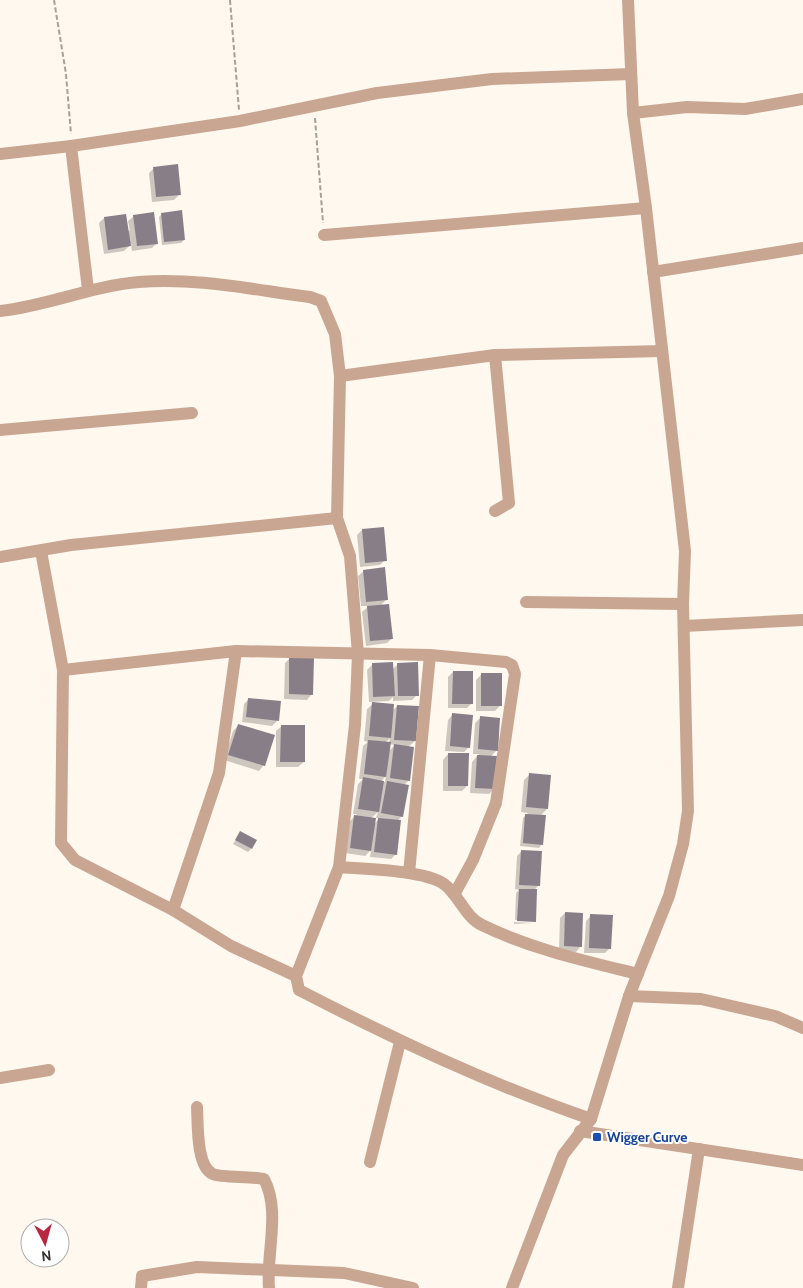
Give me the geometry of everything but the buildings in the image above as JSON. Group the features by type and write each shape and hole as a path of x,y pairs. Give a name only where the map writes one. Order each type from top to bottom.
{"street":[{"path":"512,1288 563,1155 591,1119 629,996 669,896 683,844 688,811 683,604 685,551 646,208 633,113 628,0"},
{"path":"0,154 71,146 240,121 377,93 492,79 631,74"},
{"path":"633,113 687,107 745,109 803,99"},
{"path":"71,146 88,290"},
{"path":"324,235 646,208"},
{"path":"653,272 803,248"},
{"path":"0,311 20,309 88,290 139,282 215,284 310,297 322,301 335,334 340,376 337,518 350,556 358,654 355,725 339,867 296,976 299,990 400,1042 528,1097 591,1119"},
{"path":"340,376 495,355 662,351"},
{"path":"495,355 509,503 495,510"},
{"path":"0,430 192,413"},
{"path":"0,557 71,545 337,518"},
{"path":"40,551 63,670 61,843 75,860 173,910 231,946 296,976"},
{"path":"526,602 683,604"},
{"path":"684,626 803,620"},
{"path":"63,670 236,651 430,655 506,662 512,666 515,674 496,803 473,860 454,893"},
{"path":"173,910 219,773 236,651"},
{"path":"409,874 430,655"},
{"path":"339,867 409,874 442,882 454,893 464,908 478,923 505,936 575,959 638,974"},
{"path":"629,996 701,999 775,1016 803,1028"},
{"path":"370,1162 400,1042"},
{"path":"0,1078 49,1070"},
{"path":"197,1107 200,1153 206,1169 213,1175 264,1179 270,1191 272,1205 267,1271 269,1288"},
{"path":"580,1131 803,1166"},
{"path":"678,1288 699,1149"},
{"path":"141,1288 142,1276 197,1267 344,1273 413,1288"}],"path":[{"path":"54,0 66,74 71,146"},
{"path":"230,0 240,121"},
{"path":"314,106 324,235"}],"place":[{"name":"Wigger Curve","path":"597,1137"}]}
